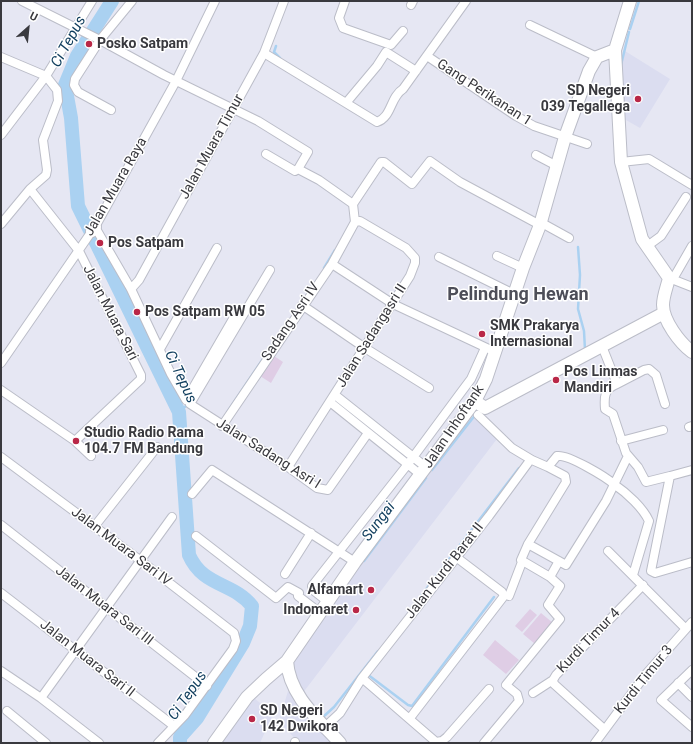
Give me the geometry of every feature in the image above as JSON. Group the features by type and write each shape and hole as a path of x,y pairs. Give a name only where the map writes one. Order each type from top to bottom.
{"main road":[{"path":"630,1 615,50 621,162 638,229 646,247 671,278 664,298 664,313 676,336 692,352"},
{"path":"596,57 615,50"},
{"name":"Jalan Inhoftank","path":"214,743 248,697 266,679 287,662 319,612 355,562 475,401 486,379 490,350 514,294 522,268 540,224 558,166 565,137 596,57"},
{"path":"475,401 485,408 664,313"},
{"path":"287,662 291,684 301,700 340,743"}],"street":[{"path":"22,1 79,29 176,81 258,121 308,152 298,169"},
{"path":"1,134 46,76 79,29 92,1"},
{"path":"111,110 78,92 74,85 75,79 98,39 132,1"},
{"name":"Jalan Muara Raya","path":"1,362 94,229 176,81 215,1"},
{"name":"Jalan Muara Timur","path":"131,289 139,280 264,53 284,1"},
{"path":"345,1 339,18 343,28 391,45 403,31"},
{"path":"264,53 378,122 384,118 396,94 403,89 466,1"},
{"path":"530,25 596,57"},
{"path":"346,103 362,86 386,52 416,71"},
{"name":"Gang Perikanan 1","path":"426,56 516,116 534,126 587,144"},
{"path":"1,57 46,76 57,90 58,101 46,128 43,140 47,170 46,175 1,224"},
{"path":"266,154 288,168 296,171 298,169 319,180 353,204"},
{"path":"536,155 558,166"},
{"path":"621,162 649,159 692,185"},
{"path":"356,221 353,204 381,162 384,162 412,184 430,161 460,182 569,238"},
{"name":"Jalan Muara Sari","path":"31,192 79,251 141,375 141,378 75,441"},
{"path":"646,247 661,236 686,197"},
{"name":"Sadang Asri IV","path":"222,426 302,305 332,264 356,221"},
{"name":"Jalan Sadangasri II","path":"288,467 393,304 410,276 415,263 415,258 406,248 356,221"},
{"path":"94,229 131,289 171,374 190,402"},
{"path":"692,246 671,278 692,287"},
{"path":"160,349 217,248"},
{"path":"497,256 522,268"},
{"path":"439,258 514,294"},
{"path":"327,601 313,590 312,586 408,464 471,379 490,350 393,304 332,264"},
{"path":"190,402 270,270"},
{"path":"302,305 365,348 429,388"},
{"path":"190,402 233,319"},
{"path":"602,346 617,384"},
{"path":"665,404 656,375 649,369 644,370 608,390 605,394 604,408 613,414 621,441 628,456 638,467 646,482 692,470"},
{"path":"1,390 75,441 90,456"},
{"path":"332,399 368,433 408,464 424,471"},
{"path":"332,399 413,457 424,471"},
{"name":"Jalan Sadang Asri I","path":"190,402 222,426 288,467 316,488 328,490 368,433"},
{"path":"478,415 512,448 532,460 565,476 566,482 521,557 522,562 509,596"},
{"path":"621,441 663,430"},
{"path":"94,527 157,447"},
{"path":"548,467 557,456 563,456 615,484 649,521 633,575"},
{"path":"528,544 566,565 615,484 628,456"},
{"name":"Jalan Muara Sari IV","path":"1,457 141,561 234,633 236,641 233,649 207,686"},
{"name":"Jalan Kurdi Barat II","path":"325,727 340,713 362,678 528,463"},
{"path":"192,494 212,470 355,562"},
{"path":"670,476 665,508 651,571 692,562"},
{"path":"41,698 77,651 172,517"},
{"name":"Jalan Muara Sari III","path":"1,525 207,686"},
{"path":"285,574 311,533"},
{"path":"196,536 276,598 288,587 299,593 298,596 319,612"},
{"path":"608,551 686,629"},
{"path":"410,718 504,597 502,592 456,557"},
{"path":"550,577 559,561"},
{"path":"484,743 519,702 517,694 506,685 560,620 548,606 560,587 550,577 522,562"},
{"name":"Kurdi Timur 4","path":"604,729 554,684 552,680 643,585"},
{"name":"Jalan Muara Sari II","path":"1,593 174,726"},
{"name":"Kurdi Timur 3","path":"595,743 646,674 692,622"},
{"path":"1,671 41,698 99,743"},
{"path":"691,672 661,700 692,727"},
{"path":"362,678 436,742 442,741 489,689"},
{"path":"533,693 552,680"},
{"path":"678,683 692,697"},
{"path":"158,743 185,715 207,686"},
{"path":"7,711 46,743"}],"shaded area":[{"name":"SD Negeri 039 Tegallega","path":"625,51 670,79 640,128 619,116 617,64"},
{"path":"274,356 283,362 271,383 260,376"},
{"path":"467,417 474,418 500,435 302,694 291,663 295,650"},
{"path":"530,609 537,615 522,632 515,626"},
{"path":"541,613 553,623 535,644 523,634"},
{"path":"495,640 519,660 506,674 483,655"},
{"path":"288,691 332,743 299,743 279,721"},
{"name":"SD Negeri 142 Dwikora","path":"253,697 273,714 260,743 215,743"}],"waterway":[{"name":"Ci Tepus","path":"112,1 77,56 65,85 71,118 78,206 179,412 189,555 202,573 210,579 236,592 252,606 250,626 243,643 197,718 180,737 180,743"},
{"path":"630,29 639,1"},
{"path":"621,65 629,32"},
{"path":"276,46 274,52 280,58"},
{"path":"578,247 580,275 578,309 584,331 585,350"},
{"path":"324,268 335,250"},
{"path":"228,411 273,344"},
{"path":"179,412 187,405"},
{"name":"Sungai","path":"432,470 476,414"},
{"path":"420,597 519,468"},
{"name":"Sungai","path":"364,561 426,478"},
{"path":"367,674 408,705 412,706 494,597"},
{"path":"323,717 334,707 378,651"}],"place":[{"name":"Posko Satpam","path":"89,44"},
{"name":"SD Negeri 039 Tegallega","path":"638,99"},
{"name":"Pos Satpam","path":"100,243"},
{"name":"Pos Satpam RW 05","path":"137,312"},
{"name":"SMK Prakarya Internasional","path":"482,334"},
{"name":"Pos Linmas Mandiri","path":"556,380"},
{"name":"Studio Radio Rama 104.7 FM Bandung","path":"76,441"},
{"name":"Alfamart","path":"371,590"},
{"name":"Indomaret","path":"356,610"},
{"name":"SD Negeri 142 Dwikora","path":"252,719"}],"district":[{"name":"Pelindung Hewan","path":"518,295"}]}
